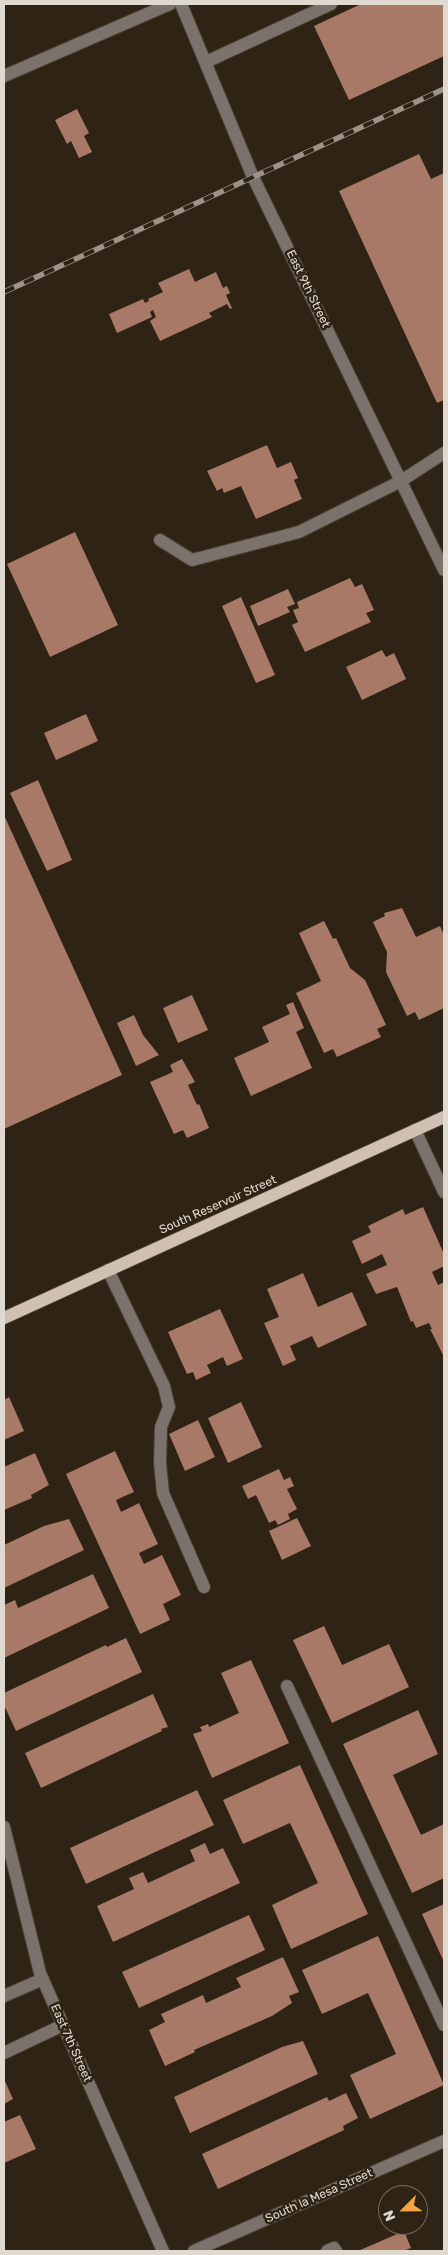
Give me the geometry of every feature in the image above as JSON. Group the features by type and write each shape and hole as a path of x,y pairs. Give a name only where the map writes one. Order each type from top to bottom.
{"main road":[{"name":"South Reservoir Street","path":"4,1318 444,1117"}],"street":[{"path":"4,76 170,4"},
{"name":"East 9th Street","path":"181,4 253,177 444,570"},
{"path":"206,62 331,4"},
{"path":"160,540 192,560 299,532 401,481 444,453"},
{"path":"415,1130 444,1192"},
{"path":"108,1270 164,1386 168,1407 161,1427 160,1463 163,1493 204,1587"},
{"path":"287,1686 444,2025"},
{"name":"East 7th Street","path":"4,1827 43,1979 163,2251"},
{"path":"4,1996 43,1979"},
{"path":"4,2053 63,2025"},
{"name":"South la Mesa Street","path":"194,2251 444,2141"},
{"path":"327,2251 334,2248 336,2251"}],"building":[{"path":"361,4 444,4 444,56 349,100 314,26"},
{"path":"77,109 89,133 84,136 92,152 79,158 71,141 67,144 55,120"},
{"path":"419,154 431,179 444,173 444,400 437,403 339,191"},
{"path":"189,269 195,282 216,272 223,288 227,286 230,293 226,295 232,308 230,309 227,304 209,313 212,317 160,341 150,321 156,317 153,310 150,312 152,317 117,333 109,314 143,299 145,303 149,301 148,299 163,292 158,283"},
{"path":"267,445 277,468 291,462 298,478 294,480 302,499 256,519 241,486 224,493 222,488 217,491 207,471"},
{"path":"75,532 118,625 50,657 7,564"},
{"path":"350,578 355,587 362,584 374,610 366,613 371,622 305,652 292,625 298,622 293,610 299,608 297,602"},
{"path":"288,589 295,604 287,607 290,612 258,626 250,606"},
{"path":"241,597 275,675 256,683 222,606"},
{"path":"382,650 386,657 394,653 406,679 362,700 346,667"},
{"path":"86,714 98,741 56,760 44,733"},
{"path":"38,780 72,860 47,871 10,793"},
{"path":"4,815 122,1075 4,1129"},
{"path":"402,908 416,937 440,926 444,935 444,1008 419,1020 415,1012 407,1016 386,972 387,952 373,922 385,916 384,913"},
{"path":"324,921 333,939 336,938 350,968 365,980 386,1025 377,1029 381,1037 337,1057 333,1049 324,1053 296,993 321,981 299,933"},
{"path":"192,995 208,1030 178,1043 163,1008"},
{"path":"293,1002 304,1028 296,1032 312,1068 251,1096 234,1058 269,1042 262,1027 290,1014 286,1005"},
{"path":"134,1015 143,1035 159,1055 136,1066 117,1023"},
{"path":"182,1059 195,1082 188,1085 197,1105 199,1104 209,1128 187,1138 183,1130 174,1134 150,1082 173,1072 170,1065"},
{"path":"423,1207 444,1254 444,1266 432,1272 438,1285 444,1282 444,1357 430,1329 432,1329 429,1323 416,1328 413,1321 411,1322 397,1287 376,1294 366,1274 387,1265 382,1254 362,1264 352,1241 371,1232 368,1226 403,1209 405,1215"},
{"path":"303,1273 318,1307 352,1292 367,1325 318,1348 312,1336 290,1346 296,1360 283,1366 264,1323 279,1317 267,1289"},
{"path":"220,1309 243,1359 227,1366 223,1357 207,1365 211,1373 196,1380 193,1372 187,1374 168,1332"},
{"path":"9,1397 24,1431 4,1440 4,1400"},
{"path":"241,1402 262,1447 228,1463 208,1418"},
{"path":"198,1420 215,1457 185,1471 169,1434"},
{"path":"115,1451 134,1492 116,1500 121,1512 139,1503 158,1544 139,1553 144,1564 162,1555 181,1595 163,1604 170,1620 140,1634 66,1474"},
{"path":"35,1453 49,1485 31,1495 32,1498 4,1510 4,1467"},
{"path":"279,1469 284,1480 290,1477 294,1486 287,1489 297,1509 288,1514 290,1519 278,1525 275,1520 269,1523 256,1495 248,1499 242,1486"},
{"path":"297,1518 311,1546 282,1560 269,1531"},
{"path":"69,1519 84,1550 4,1588 4,1545 44,1526"},
{"path":"93,1574 109,1608 4,1658 4,1605 15,1600 18,1608"},
{"path":"324,1626 342,1665 389,1644 409,1687 332,1723 293,1640"},
{"path":"126,1638 142,1672 16,1731 4,1705 4,1693 106,1645 107,1647"},
{"path":"251,1660 289,1743 212,1778 193,1734 202,1731 200,1727 208,1724 209,1727 239,1713 221,1673"},
{"path":"153,1694 168,1727 41,1788 25,1753"},
{"path":"418,1710 438,1754 393,1775 421,1835 444,1824 444,1878 412,1893 343,1744"},
{"path":"300,1765 368,1914 291,1949 272,1905 318,1883 290,1823 243,1844 223,1800"},
{"path":"197,1790 214,1825 86,1884 70,1848"},
{"path":"205,1843 210,1854 223,1848 240,1883 113,1942 97,1906 134,1889 129,1878 143,1872 148,1883 195,1861 190,1850"},
{"path":"444,1904 444,1962 422,1914"},
{"path":"249,1915 265,1950 139,2008 122,1972"},
{"path":"378,1936 444,2085 370,2119 350,2075 396,2054 368,1993 322,2014 302,1970"},
{"path":"283,1957 299,1992 289,1996 292,2003 272,2016 194,2050 195,2052 165,2066 149,2030 165,2022 161,2014 203,1995 206,2003 241,1987 236,1978"},
{"path":"303,2041 318,2074 190,2133 174,2097 282,2047"},
{"path":"4,2079 13,2099 4,2104"},
{"path":"346,2093 358,2118 343,2126 344,2130 218,2189 202,2154 327,2097 329,2101"},
{"path":"20,2115 36,2149 4,2163 4,2122"},
{"path":"395,2235 406,2235 411,2248 403,2251 358,2251"}],"railway":[{"path":"4,292 444,89"}]}
